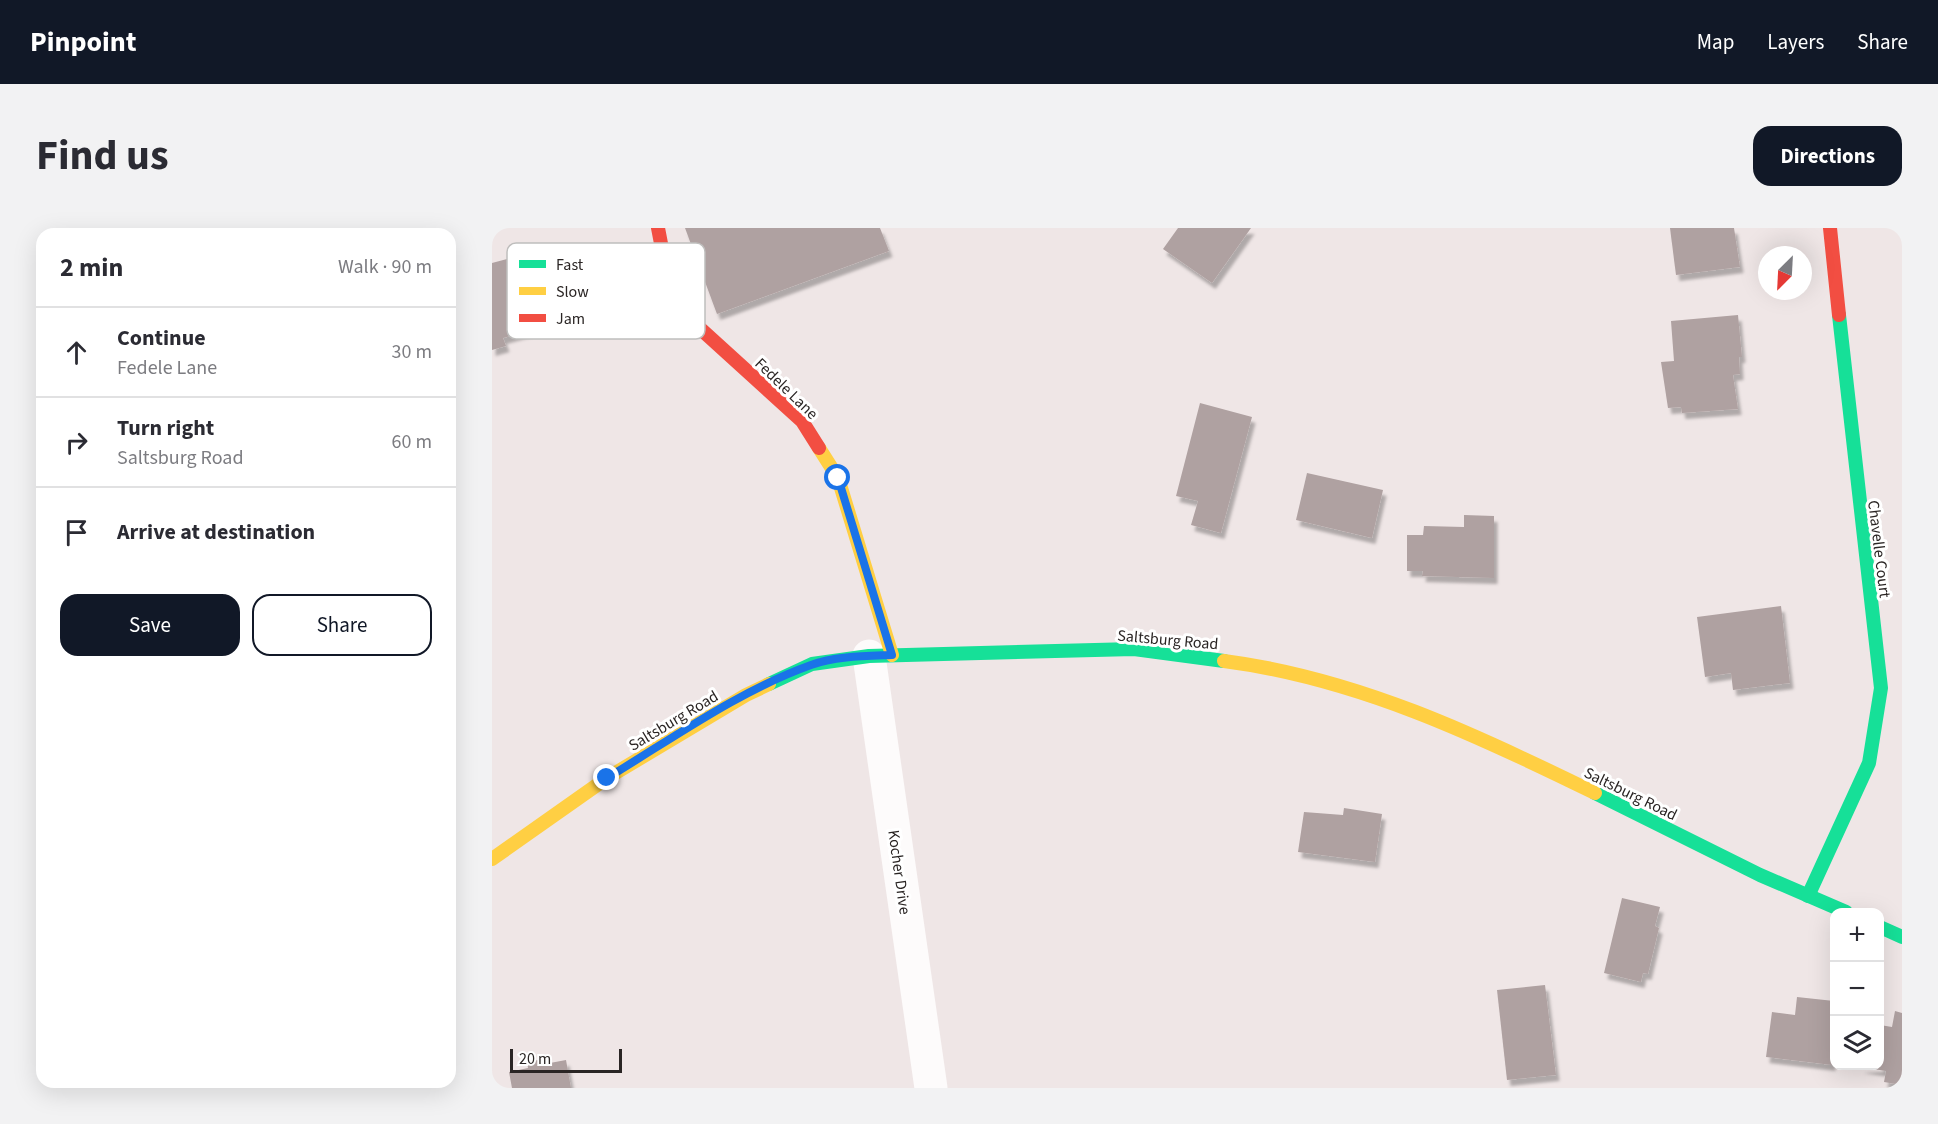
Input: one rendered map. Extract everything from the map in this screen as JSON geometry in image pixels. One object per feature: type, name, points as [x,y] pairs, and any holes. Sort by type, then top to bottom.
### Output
[{"type":"main road","name":"Fedele Lane","points":[[658,228],[661,243]]},
{"type":"main road","name":"Chavelle Court","points":[[1808,896],[1869,763],[1881,688],[1858,502],[1830,228]]},
{"type":"main road","name":"Fedele Lane","points":[[705,333],[802,421],[838,478],[881,655]]},
{"type":"main road","name":"Saltsburg Road","points":[[492,859],[607,778],[746,695],[812,664],[881,655],[1134,649],[1271,667],[1376,696],[1521,757],[1760,876],[1836,908]]},
{"type":"main road","points":[[1884,929],[1902,937]]},
{"type":"street","name":"Kocher Drive","points":[[881,655],[931,1088]]},
{"type":"building","points":[[685,228],[880,228],[889,251],[717,314],[705,282],[705,243],[691,243]]},
{"type":"building","points":[[1178,228],[1251,228],[1212,283],[1163,249]]},
{"type":"building","points":[[1670,228],[1734,228],[1740,267],[1676,275]]},
{"type":"building","points":[[507,259],[507,337],[503,338],[506,346],[492,350],[492,263]]},
{"type":"building","points":[[1738,315],[1742,357],[1739,357],[1740,374],[1733,375],[1738,409],[1682,413],[1681,407],[1668,408],[1661,362],[1674,361],[1671,321]]},
{"type":"building","points":[[1200,403],[1252,417],[1221,533],[1191,525],[1198,501],[1176,496]]},
{"type":"building","points":[[1307,473],[1383,490],[1372,538],[1296,520]]},
{"type":"building","points":[[1464,515],[1494,516],[1494,578],[1422,576],[1423,571],[1407,571],[1407,535],[1423,535],[1424,526],[1464,527]]},
{"type":"building","points":[[1781,606],[1790,683],[1733,690],[1731,673],[1705,677],[1697,617]]},
{"type":"building","points":[[1344,808],[1382,814],[1375,862],[1298,852],[1304,812],[1343,815]]},
{"type":"building","points":[[1622,898],[1660,907],[1655,926],[1659,928],[1648,974],[1643,973],[1641,982],[1604,973]]},
{"type":"building","points":[[1545,985],[1556,1075],[1507,1080],[1497,990]]},
{"type":"building","points":[[1797,997],[1830,1001],[1830,1065],[1766,1057],[1772,1012],[1795,1015]]},
{"type":"building","points":[[1895,1011],[1902,1013],[1902,1085],[1884,1082],[1886,1071],[1880,1070],[1884,1070],[1884,1026],[1892,1027]]},
{"type":"building","points":[[549,1058],[550,1063],[566,1060],[571,1088],[512,1088],[509,1072],[528,1068],[527,1062]]},
{"type":"traffic: fast","points":[[1808,896],[1869,763],[1881,688],[1839,315]]},
{"type":"traffic: fast","points":[[769,684],[812,664],[869,656],[1134,649],[1224,661]]},
{"type":"traffic: fast","points":[[1595,793],[1760,875],[1837,908]]},
{"type":"traffic: fast","points":[[1884,929],[1902,937]]},
{"type":"traffic: slow","points":[[819,448],[838,478],[892,655]]},
{"type":"traffic: slow","points":[[1224,661],[1273,669],[1368,695],[1461,730],[1595,793]]},
{"type":"traffic: slow","points":[[492,859],[607,778],[746,695],[769,684]]},
{"type":"traffic: jam","points":[[658,228],[661,243]]},
{"type":"traffic: jam","points":[[1830,228],[1839,315]]},
{"type":"traffic: jam","points":[[705,333],[802,421],[819,448]]},
{"type":"route","points":[[607,778],[746,695],[812,664],[892,655],[838,478]]}]
